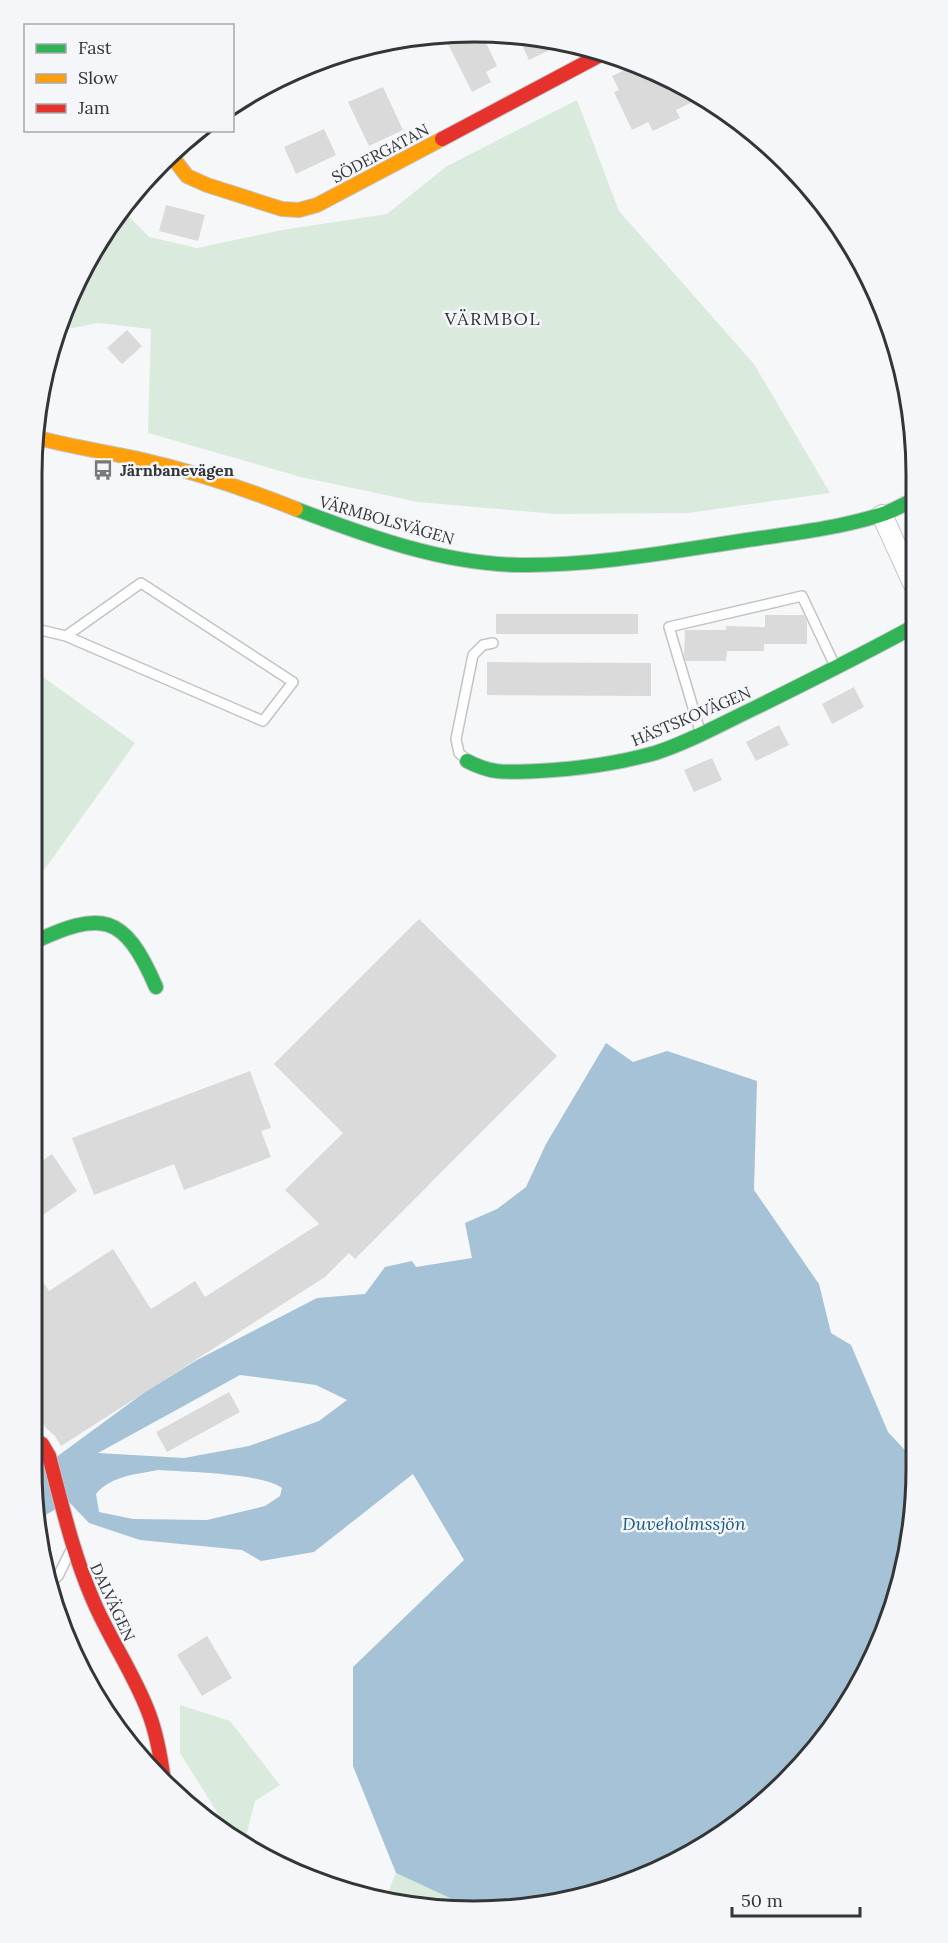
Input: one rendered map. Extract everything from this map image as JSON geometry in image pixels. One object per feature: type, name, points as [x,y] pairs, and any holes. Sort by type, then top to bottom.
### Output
[{"type":"street","name":"SÖDERGATAN","points":[[176,162],[187,176],[207,185],[282,209],[298,210],[317,205],[593,59]]},
{"type":"street","name":"VÄRMBOLSVÄGEN","points":[[44,439],[72,447],[142,460],[199,476],[253,492],[371,536],[425,551],[470,560],[519,565],[579,564],[654,555],[819,529],[882,515],[906,503]]},
{"type":"street","points":[[882,515],[906,568]]},
{"type":"street","name":"HÄSTSKOVÄGEN","points":[[467,761],[483,769],[500,772],[592,767],[657,752],[700,734],[906,631]]},
{"type":"street","points":[[42,939],[73,926],[89,922],[104,922],[118,928],[129,940],[144,960],[156,987]]},
{"type":"street","name":"DALVÄGEN","points":[[42,1444],[49,1456],[72,1547],[93,1602],[145,1702],[159,1749],[162,1767]]},
{"type":"lane","points":[[42,630],[66,636],[263,721],[293,682],[141,583],[66,636]]},
{"type":"lane","points":[[700,734],[669,627],[802,596],[836,668]]},
{"type":"lane","points":[[467,761],[459,753],[456,740],[473,656],[483,645],[493,644]]},
{"type":"lane","points":[[56,1578],[72,1547]]},
{"type":"green space","points":[[577,100],[619,211],[754,364],[830,493],[688,513],[556,514],[418,502],[301,477],[148,433],[151,329],[98,323],[67,329],[100,258],[128,215],[149,237],[197,248],[282,230],[387,214],[447,166]]},
{"type":"green space","points":[[42,676],[135,743],[42,873]]},
{"type":"green space","points":[[180,1705],[230,1721],[280,1785],[255,1801],[247,1833],[250,1838],[221,1819],[180,1753]]},
{"type":"green space","points":[[396,1873],[455,1900],[418,1897],[388,1892]]},
{"type":"water","name":"Duveholmssjön","points":[[606,1043],[633,1062],[667,1051],[757,1081],[754,1190],[819,1284],[831,1333],[851,1345],[888,1432],[906,1451],[905,1497],[898,1553],[891,1581],[883,1608],[861,1660],[848,1685],[817,1732],[799,1754],[759,1794],[737,1812],[690,1843],[613,1878],[558,1893],[530,1897],[455,1900],[396,1873],[353,1766],[353,1667],[464,1560],[413,1474],[314,1552],[261,1561],[242,1550],[140,1540],[89,1523],[69,1502],[45,1515],[42,1461],[55,1458],[145,1392],[197,1360],[317,1298],[365,1294],[385,1267],[412,1261],[416,1267],[472,1258],[465,1223],[497,1209],[526,1187],[546,1144]],"holes":[[[240,1375],[316,1385],[347,1400],[319,1421],[249,1446],[184,1458],[98,1453]],[[158,1470],[258,1479],[282,1488],[280,1496],[265,1506],[207,1520],[133,1519],[99,1512],[96,1494],[116,1480]]]},
{"type":"building","points":[[486,42],[497,66],[486,72],[491,82],[472,92],[448,44]]},
{"type":"building","points":[[522,45],[552,49],[529,60]]},
{"type":"building","points":[[625,70],[692,102],[676,110],[680,118],[653,131],[648,122],[632,130],[614,92],[619,90],[612,76]]},
{"type":"building","points":[[383,87],[403,130],[369,146],[348,102]]},
{"type":"building","points":[[324,129],[336,155],[296,174],[284,147]]},
{"type":"building","points":[[166,205],[205,215],[198,241],[159,231]]},
{"type":"building","points":[[127,330],[142,346],[122,364],[107,348]]},
{"type":"building","points":[[496,614],[638,614],[638,634],[496,634]]},
{"type":"building","points":[[765,615],[804,615],[807,622],[807,644],[764,644],[764,651],[727,651],[726,661],[686,661],[684,655],[685,630],[726,630],[726,626],[765,627]]},
{"type":"building","points":[[487,662],[651,663],[651,696],[487,695]]},
{"type":"building","points":[[854,687],[864,707],[832,724],[822,704]]},
{"type":"building","points":[[779,725],[789,745],[756,761],[746,742]]},
{"type":"building","points":[[712,758],[722,780],[694,792],[684,770]]},
{"type":"building","points":[[419,919],[557,1056],[355,1259],[349,1253],[325,1277],[61,1446],[42,1422],[42,1283],[49,1291],[113,1249],[151,1309],[195,1281],[205,1297],[319,1224],[285,1190],[343,1133],[274,1064]]},
{"type":"building","points":[[250,1071],[271,1128],[261,1131],[271,1157],[184,1190],[174,1164],[94,1195],[72,1138]]},
{"type":"building","points":[[52,1154],[77,1191],[42,1216],[42,1161]]},
{"type":"building","points":[[229,1392],[240,1412],[167,1452],[156,1432]]},
{"type":"building","points":[[207,1636],[232,1678],[202,1696],[177,1655]]},
{"type":"traffic: fast","points":[[296,509],[350,529],[434,554],[491,563],[548,565],[631,558],[811,531],[880,515],[906,503]]},
{"type":"traffic: fast","points":[[467,761],[493,771],[538,771],[597,765],[655,753],[707,731],[906,631]]},
{"type":"traffic: fast","points":[[42,938],[76,926],[94,923],[108,925],[121,932],[133,944],[156,987]]},
{"type":"traffic: slow","points":[[176,162],[187,176],[207,185],[282,209],[299,210],[317,205],[442,139]]},
{"type":"traffic: slow","points":[[44,439],[182,470],[296,509]]},
{"type":"traffic: jam","points":[[442,139],[593,59]]},
{"type":"traffic: jam","points":[[42,1444],[49,1456],[68,1529],[86,1583],[99,1614],[148,1711],[154,1728],[161,1766]]},
{"type":"place","name":"Järnbanevägen","points":[[103,470]]},
{"type":"district","name":"VÄRMBOL","points":[[493,319]]}]
